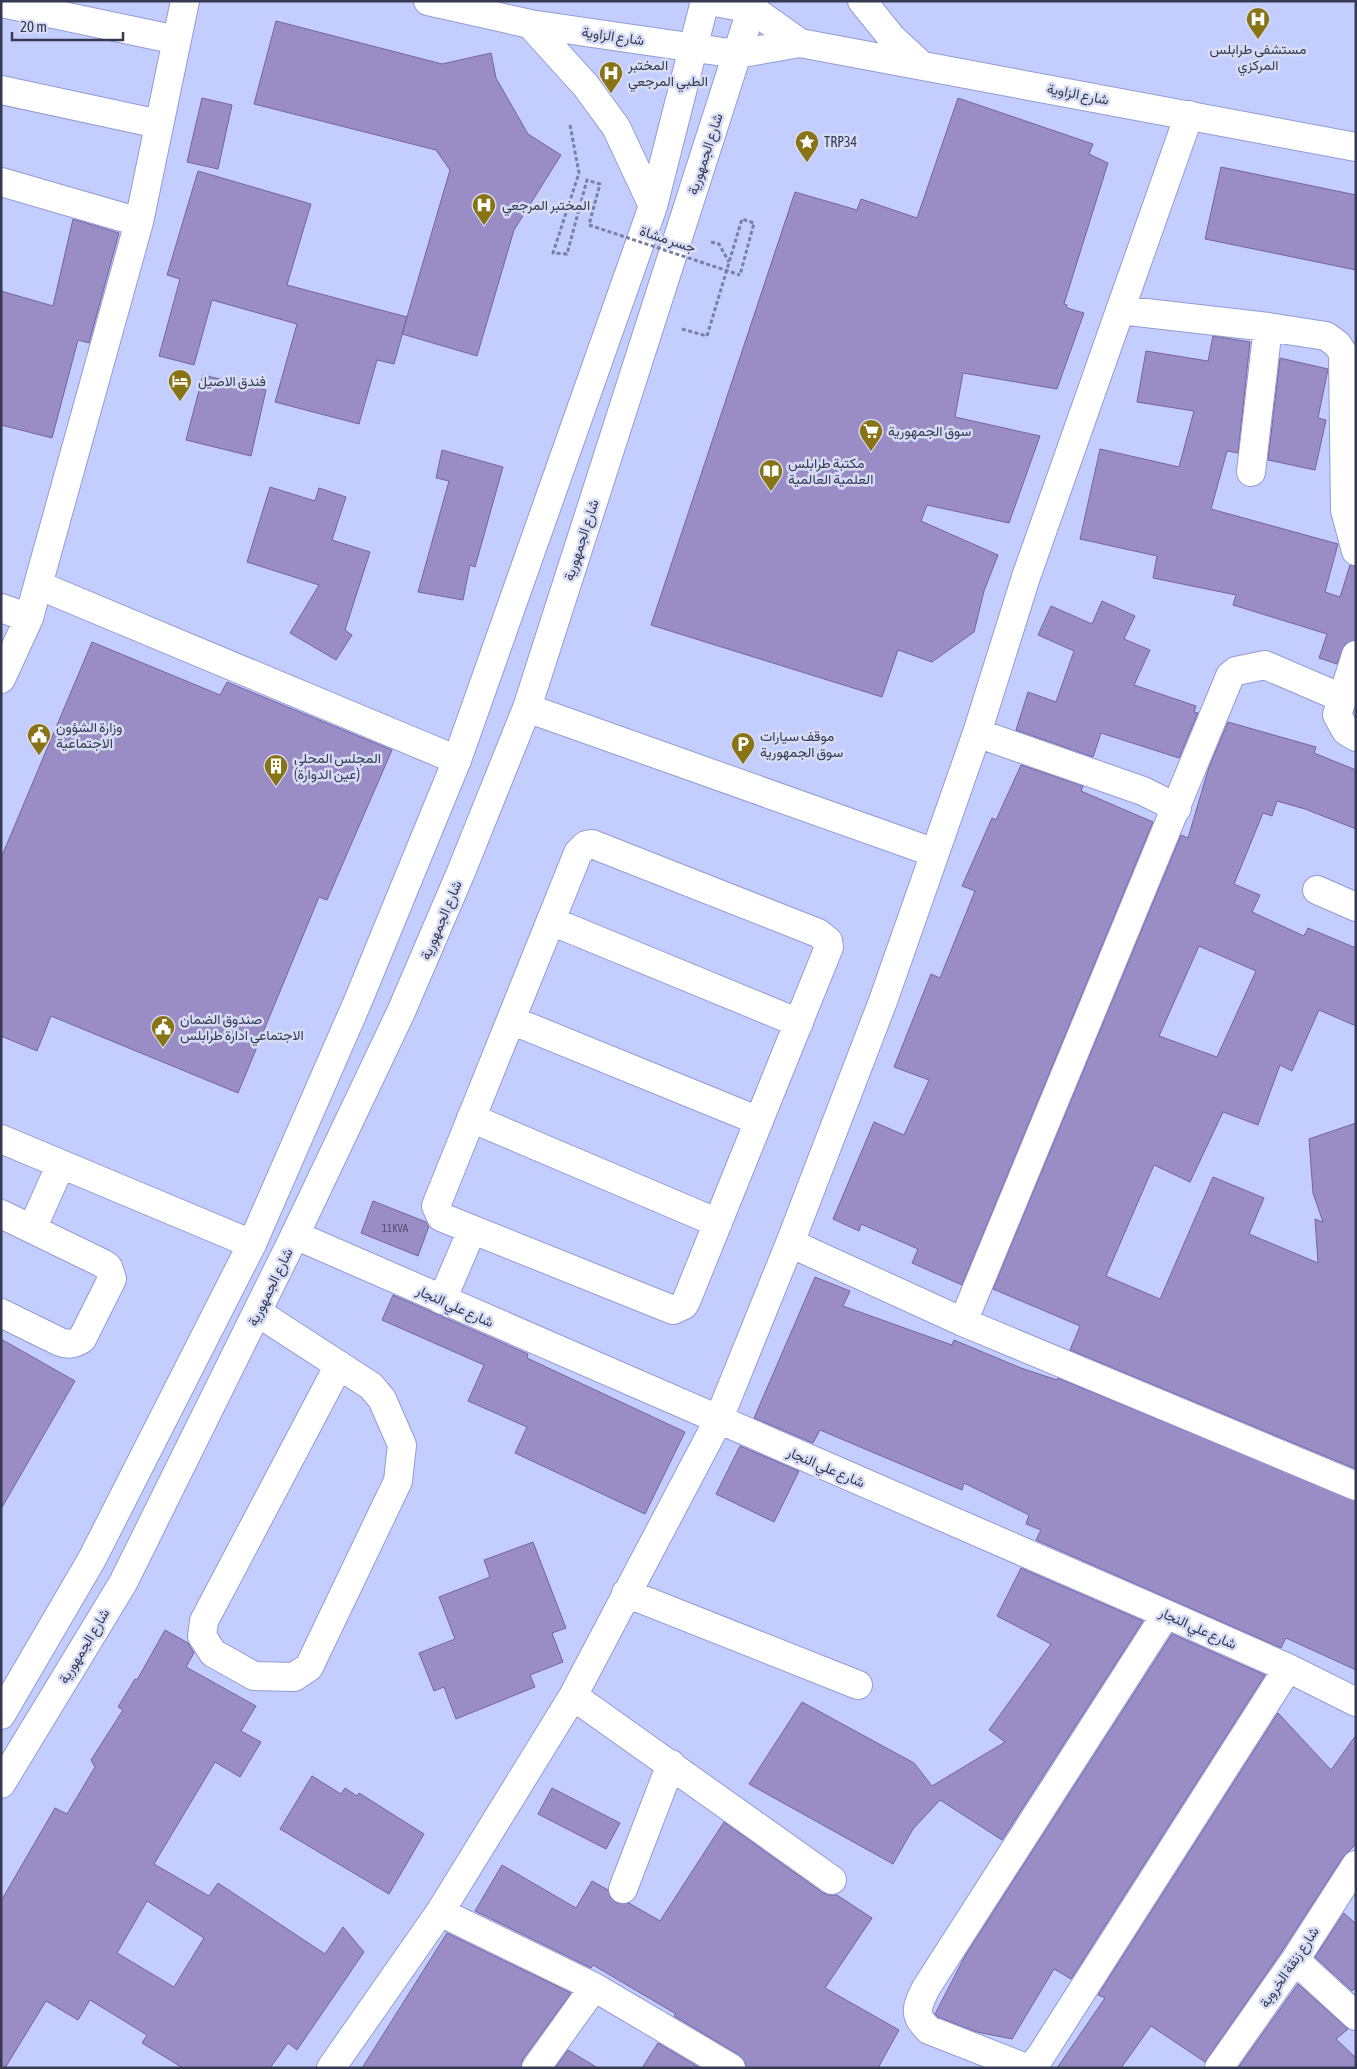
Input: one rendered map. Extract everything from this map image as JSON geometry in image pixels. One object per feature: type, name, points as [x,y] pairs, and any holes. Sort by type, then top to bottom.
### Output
[{"type":"street","points":[[1,679],[29,618],[139,222],[185,1]]},
{"type":"street","name":"شارع الزاوية","points":[[428,1],[530,24],[737,54],[800,43],[1356,147]]},
{"type":"street","points":[[1,1715],[92,1559],[252,1244],[358,1001],[456,760],[652,206],[705,1]]},
{"type":"street","name":"شارع الزاوية","points":[[710,1],[753,5],[800,43]]},
{"type":"street","points":[[862,1],[892,38],[920,64]]},
{"type":"street","points":[[1,3],[177,40]]},
{"type":"street","name":"شارع الجمهورية","points":[[1,1784],[123,1582],[295,1236],[401,1012],[461,872],[528,708],[753,5]]},
{"type":"street","points":[[530,24],[586,86],[616,127],[652,206]]},
{"type":"street","points":[[1,90],[159,124]]},
{"type":"street","points":[[331,2068],[440,1912],[573,1696],[718,1421],[790,1243],[883,1001],[977,733],[1026,577],[1188,115]]},
{"type":"street","points":[[1,182],[139,222]]},
{"type":"street","points":[[1120,310],[1268,327],[1326,336],[1337,344],[1343,353],[1345,510],[1356,551]]},
{"type":"street","points":[[1251,472],[1268,327]]},
{"type":"street","points":[[38,584],[456,760]]},
{"type":"street","points":[[1,608],[29,618]]},
{"type":"street","points":[[1356,655],[1337,715],[1346,731],[1356,737]]},
{"type":"street","points":[[963,1322],[1230,676],[1236,671],[1265,665],[1342,698]]},
{"type":"street","points":[[528,708],[935,853]]},
{"type":"street","points":[[977,733],[1143,791],[1177,808]]},
{"type":"street","points":[[592,844],[818,934],[828,941],[829,947],[799,1023],[684,1305],[673,1310],[441,1217],[436,1206],[551,920],[578,853],[586,845],[592,844]]},
{"type":"street","points":[[1317,890],[1356,907]]},
{"type":"street","points":[[551,920],[799,1023]]},
{"type":"street","points":[[511,1020],[759,1121]]},
{"type":"street","points":[[471,1118],[718,1223]]},
{"type":"street","points":[[1,1139],[252,1244]]},
{"type":"street","points":[[32,1229],[61,1164]]},
{"type":"street","points":[[1,1214],[108,1267],[112,1279],[82,1339],[76,1344],[67,1345],[1,1313]]},
{"type":"street","points":[[442,1300],[472,1230]]},
{"type":"street","name":"شارع علي النجار","points":[[295,1236],[1166,1614],[1288,1668],[1356,1702]]},
{"type":"street","points":[[790,1243],[963,1322],[1356,1486]]},
{"type":"street","points":[[257,1312],[339,1365],[371,1386],[382,1399],[402,1444],[398,1481],[308,1667],[294,1677],[254,1676],[213,1654],[202,1636],[204,1621],[339,1365]]},
{"type":"street","points":[[626,1593],[858,1685]]},
{"type":"street","points":[[1166,1614],[926,1988],[917,2007],[919,2020],[929,2030],[1018,2066],[1032,2066],[1040,2057],[1288,1668]]},
{"type":"street","points":[[573,1696],[832,1880]]},
{"type":"street","points":[[623,1889],[671,1764]]},
{"type":"street","name":"شارع زنقة الخروبة","points":[[1219,2068],[1295,1960],[1356,1865]]},
{"type":"street","points":[[440,1912],[594,1987],[731,2068]]},
{"type":"street","points":[[1295,1960],[1356,2016]]},
{"type":"street","points":[[536,2068],[594,1987]]},
{"type":"path","name":"جسر مشاة","points":[[569,122],[573,131],[579,173],[553,253],[566,254],[587,180],[600,184],[589,225],[740,275],[754,223],[742,219],[707,336],[652,319]]},
{"type":"building","points":[[276,21],[442,64],[491,53],[496,78],[528,134],[561,155],[514,230],[477,356],[402,334],[450,170],[436,150],[254,104]]},
{"type":"building","points":[[202,98],[232,105],[218,169],[187,162]]},
{"type":"building","name":"سوق الجمهورية","points":[[958,98],[1093,144],[1089,154],[1108,163],[1064,304],[1067,305],[1067,308],[1084,313],[1057,389],[963,373],[955,417],[1040,436],[1009,523],[927,505],[921,521],[998,555],[984,591],[974,632],[932,662],[898,650],[882,697],[651,625],[795,192],[857,210],[861,199],[917,218]]},
{"type":"building","points":[[1221,167],[1356,195],[1356,270],[1205,239]]},
{"type":"building","points":[[198,171],[311,204],[287,285],[407,317],[394,364],[377,360],[359,424],[275,402],[297,324],[212,300],[194,365],[159,356],[180,279],[167,275]]},
{"type":"building","points":[[73,219],[119,233],[89,343],[78,340],[52,438],[1,425],[1,291],[53,306]]},
{"type":"building","points":[[1213,336],[1250,342],[1238,453],[1227,451],[1211,509],[1338,544],[1325,592],[1340,597],[1350,565],[1356,566],[1356,640],[1345,644],[1337,664],[1319,658],[1327,634],[1233,605],[1236,595],[1153,578],[1157,556],[1080,539],[1100,449],[1179,467],[1194,411],[1137,402],[1146,351],[1208,361]]},
{"type":"building","points":[[1280,358],[1328,369],[1318,418],[1326,420],[1315,470],[1268,460]]},
{"type":"building","points":[[203,375],[266,390],[251,456],[186,440]]},
{"type":"building","points":[[442,450],[503,467],[475,567],[470,565],[463,600],[418,592],[449,481],[436,478]]},
{"type":"building","points":[[270,487],[315,501],[319,488],[346,497],[332,540],[370,552],[345,630],[352,635],[336,660],[290,633],[319,585],[247,562]]},
{"type":"building","points":[[1102,601],[1135,616],[1124,639],[1150,650],[1134,685],[1196,706],[1194,712],[1198,713],[1179,758],[1101,733],[1093,757],[1016,730],[1028,692],[1056,702],[1074,651],[1038,635],[1051,606],[1092,624]]},
{"type":"building","points":[[92,642],[220,695],[227,682],[392,750],[327,900],[319,897],[238,1093],[51,1016],[37,1051],[1,1036],[1,858]]},
{"type":"building","points":[[1228,722],[1316,747],[1314,753],[1356,770],[1356,829],[1305,809],[1277,801],[1272,816],[1263,813],[1234,884],[1260,895],[1252,912],[1304,936],[1308,928],[1356,948],[1356,1026],[1319,1010],[1292,1071],[1280,1065],[1258,1125],[1223,1112],[1190,1182],[1154,1165],[1106,1276],[1160,1299],[1213,1177],[1264,1198],[1249,1234],[1318,1263],[1315,1219],[1323,1222],[1313,1193],[1309,1139],[1356,1123],[1356,1469],[1070,1350],[1080,1326],[993,1289],[1181,835],[1188,838],[1209,767]],"holes":[[[1199,946],[1256,971],[1217,1057],[1159,1036]]]},
{"type":"building","points":[[1021,765],[1083,786],[1081,791],[1153,822],[962,1285],[912,1263],[918,1249],[861,1224],[859,1231],[833,1219],[874,1122],[904,1135],[929,1080],[894,1067],[931,974],[940,978],[975,891],[962,886],[992,818],[996,820]]},
{"type":"building","points":[[373,1201],[426,1222],[429,1226],[418,1256],[361,1233]]},
{"type":"building","points":[[815,1277],[850,1291],[843,1306],[952,1345],[954,1340],[1021,1368],[1057,1380],[1058,1378],[1356,1501],[1356,1670],[1286,1638],[1281,1648],[1036,1540],[1041,1530],[1026,1524],[1029,1515],[964,1483],[962,1490],[820,1430],[813,1443],[754,1418]]},
{"type":"building","points":[[393,1295],[528,1354],[527,1358],[685,1432],[645,1514],[515,1453],[527,1427],[468,1401],[484,1365],[382,1320]]},
{"type":"building","points":[[1,1339],[75,1381],[1,1509]]},
{"type":"building","points":[[740,1446],[799,1471],[774,1522],[716,1494]]},
{"type":"building","points":[[533,1542],[566,1628],[552,1633],[563,1662],[530,1675],[535,1687],[456,1719],[444,1687],[434,1691],[419,1653],[455,1639],[439,1597],[490,1577],[484,1560]]},
{"type":"building","points":[[1021,1568],[1143,1621],[1002,1840],[940,1800],[913,1829],[893,1864],[749,1784],[802,1702],[914,1763],[932,1786],[1005,1742],[989,1730],[1051,1644],[997,1616]]},
{"type":"building","points":[[165,1630],[188,1643],[194,1653],[186,1667],[256,1706],[241,1731],[261,1742],[240,1777],[215,1762],[154,1864],[209,1896],[218,1883],[325,1954],[343,1927],[364,1952],[297,2050],[288,2043],[270,2068],[183,2068],[142,2043],[147,2035],[90,2000],[78,2020],[46,2001],[5,2068],[1,2068],[1,1901],[55,1808],[67,1814],[95,1767],[91,1760],[123,1710],[118,1707],[135,1679],[137,1680]],"holes":[[[147,1901],[204,1938],[174,1987],[117,1953]]]},
{"type":"building","points":[[1172,1634],[1265,1675],[1071,1979],[1054,1969],[1012,2039],[977,2032],[938,2017],[935,2014],[965,1956]]},
{"type":"building","points":[[1278,1713],[1331,1770],[1356,1735],[1356,1844],[1343,1857],[1282,1951],[1205,2062],[1151,2026],[1121,2068],[1057,2068],[1105,1998],[1098,1995]]},
{"type":"building","points":[[312,1776],[341,1794],[345,1788],[357,1796],[359,1793],[424,1834],[389,1894],[280,1829]]},
{"type":"building","points":[[552,1788],[620,1823],[606,1849],[538,1814]]},
{"type":"building","points":[[724,1822],[823,1893],[837,1895],[872,1918],[825,1988],[899,2030],[878,2068],[747,2068],[744,2060],[739,2055],[674,2016],[676,2014],[593,1965],[591,1968],[475,1911],[502,1865],[576,1908],[592,1881],[608,1890],[611,1898],[617,1903],[629,1903],[660,1921]]},
{"type":"building","points":[[1344,1913],[1356,1924],[1356,1987],[1352,1991],[1315,1957]]},
{"type":"building","points":[[447,1933],[571,1993],[523,2059],[521,2068],[362,2068]]},
{"type":"building","points":[[1298,1984],[1348,2029],[1336,2039],[1356,2058],[1356,2068],[1238,2068]]},
{"type":"building","points":[[658,2043],[700,2068],[642,2068]]},
{"type":"building","points":[[568,2050],[598,2068],[555,2068]]},
{"type":"place","name":"مستشفى طرابلس المركزي","points":[[1258,40]]},
{"type":"place","name":"المختبر الطبي المرجعي","points":[[611,94]]},
{"type":"place","name":"TRP34","points":[[807,163]]},
{"type":"place","name":"المختبر المرجعي","points":[[484,226]]},
{"type":"place","name":"فندق الاصيل","points":[[180,402]]},
{"type":"place","name":"سوق الجمهورية","points":[[871,452]]},
{"type":"place","name":"مكتبة طرابلس العلمية العالمية","points":[[771,492]]},
{"type":"place","name":"وزارة الشؤون الاجتماعية","points":[[39,756]]},
{"type":"place","name":"موقف سيارات سوق الجمهورية","points":[[743,765]]},
{"type":"place","name":"المجلس المحلي (عين الدوارة)","points":[[276,787]]},
{"type":"place","name":"صندوق الضمان الاجتماعي ادارة طرابلس","points":[[163,1048]]}]
